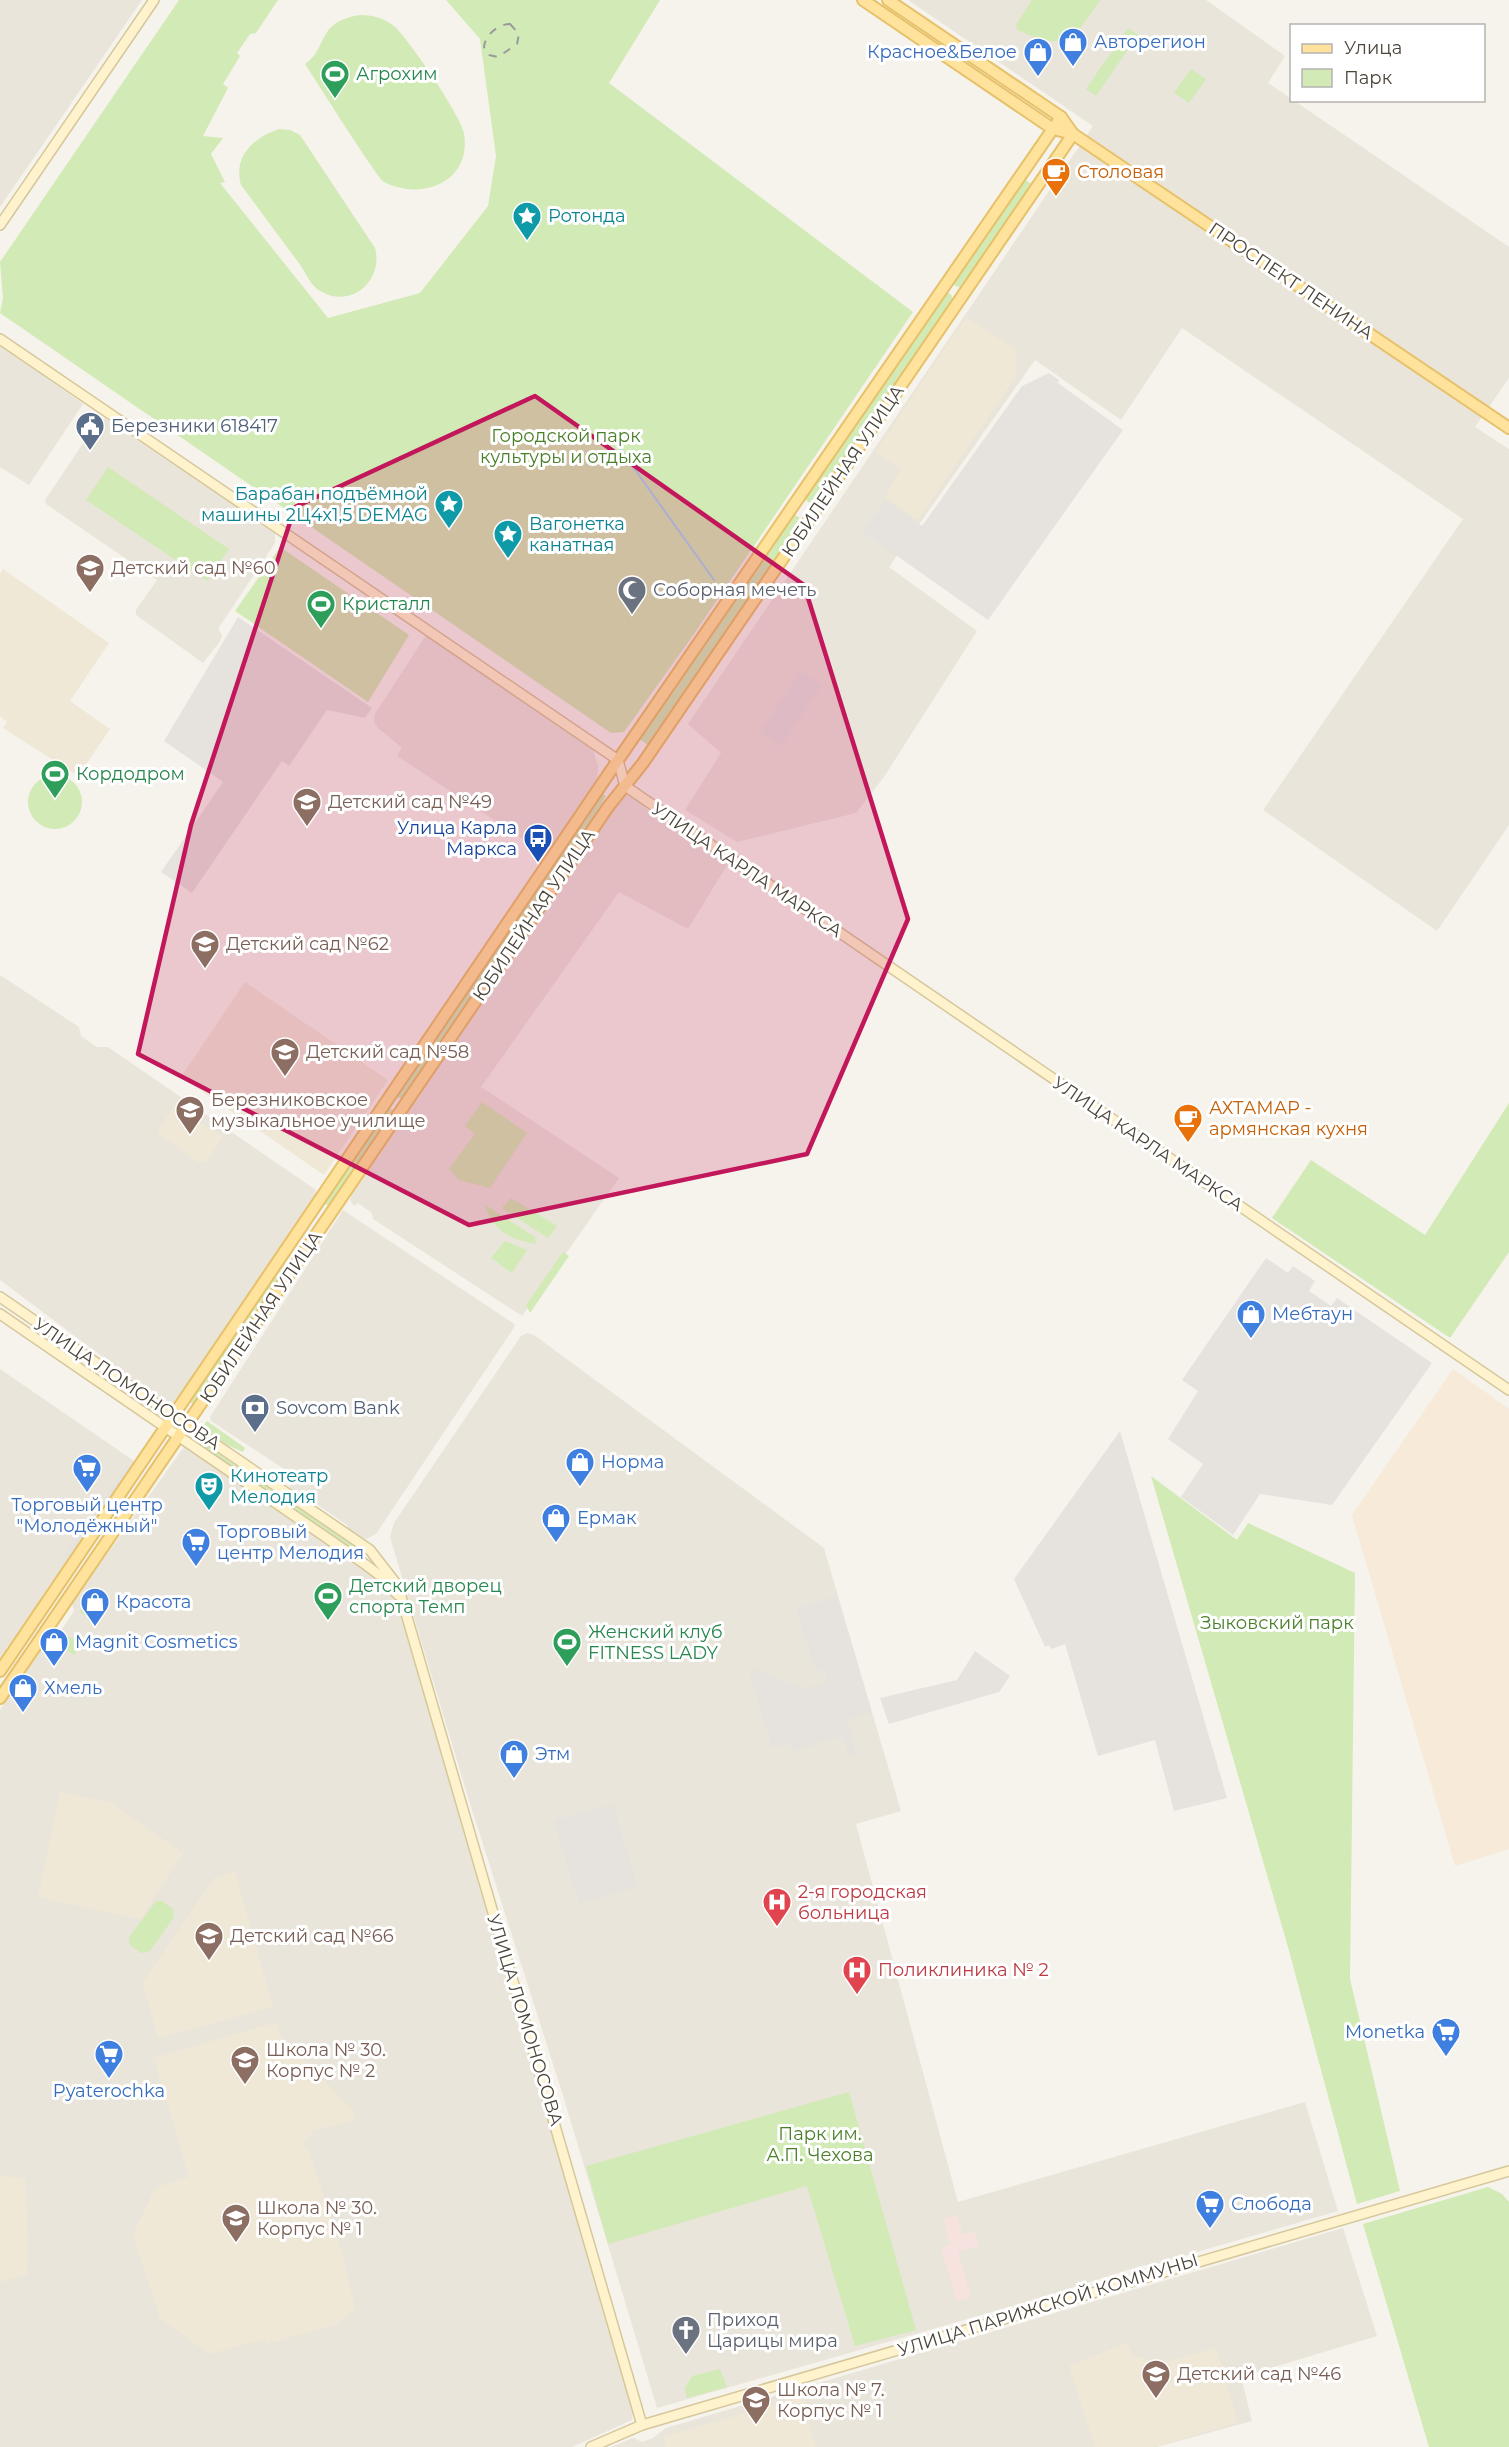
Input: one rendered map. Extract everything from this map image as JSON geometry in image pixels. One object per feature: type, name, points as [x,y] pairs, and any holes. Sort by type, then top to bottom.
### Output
[{"type":"main road","points":[[0,225],[154,0]]},
{"type":"main road","name":"ПРОСПЕКТ ЛЕНИНА","points":[[863,0],[1053,129],[1073,134],[1509,428]]},
{"type":"main road","name":"ПРОСПЕКТ ЛЕНИНА","points":[[888,0],[1061,117],[1073,134]]},
{"type":"main road","name":"ЮБИЛЕЙНАЯ УЛИЦА","points":[[0,1671],[618,760],[1061,117]]},
{"type":"main road","name":"ЮБИЛЕЙНАЯ УЛИЦА","points":[[0,1698],[188,1426],[608,807],[652,750],[1073,134]]},
{"type":"main road","points":[[0,339],[618,760],[625,786]]},
{"type":"main road","name":"УЛИЦА КАРЛА МАРКСА","points":[[625,786],[1509,1390]]},
{"type":"main road","points":[[389,1098],[403,1108]]},
{"type":"main road","points":[[282,1256],[296,1265]]},
{"type":"main road","name":"УЛИЦА ЛОМОНОСОВА","points":[[0,1297],[370,1550],[398,1586],[409,1615],[642,2425]]},
{"type":"main road","name":"УЛИЦА ЛОМОНОСОВА","points":[[0,1314],[382,1577],[397,1594],[409,1615]]},
{"type":"main road","name":"УЛИЦА ПАРИЖСКОЙ КОММУНЫ","points":[[591,2447],[642,2425],[1509,2171]]},
{"type":"highlighted area","points":[[535,396],[804,585],[908,919],[807,1154],[469,1225],[138,1054],[191,825],[295,507]]},
{"type":"shaded area","points":[[0,0],[142,0],[0,207]]},
{"type":"shaded area","points":[[908,0],[1206,0],[1285,56],[1268,83],[1290,98],[1290,102],[1296,102],[1509,247],[1509,378],[1475,427],[1509,449],[1509,825],[1437,931],[1263,810],[1463,519],[1182,328],[1121,420],[1035,360],[889,567],[977,631],[884,777],[856,813],[737,842],[685,810],[721,753],[688,724],[1093,126]]},
{"type":"shaded area","points":[[966,317],[1017,350],[1015,378],[918,520],[885,497],[901,469],[875,452]]},
{"type":"shaded area","points":[[0,344],[83,404],[29,485],[0,467]]},
{"type":"shaded area","points":[[1049,373],[1059,380],[1058,383],[1123,430],[988,620],[863,532],[885,500],[922,526],[1022,386]]},
{"type":"shaded area","points":[[104,418],[275,532],[275,543],[218,629],[222,635],[221,640],[203,663],[136,615],[136,610],[157,580],[46,504],[45,500],[96,424]]},
{"type":"shaded area","points":[[3,569],[109,643],[70,701],[110,729],[78,776],[3,728],[7,722],[0,716],[0,574]]},
{"type":"shaded area","points":[[238,617],[372,708],[365,718],[327,710],[289,766],[282,761],[192,893],[161,872],[223,782],[164,741]]},
{"type":"shaded area","points":[[426,635],[593,750],[598,765],[597,783],[547,855],[397,756],[402,748],[378,728],[374,721],[375,714]]},
{"type":"shaded area","points":[[800,671],[822,685],[781,746],[760,732]]},
{"type":"shaded area","points":[[622,796],[635,797],[646,809],[727,865],[688,929],[619,892],[481,1087],[619,1178],[522,1316],[373,1219],[372,1213],[358,1203],[354,1206],[350,1200],[353,1192],[616,804]]},
{"type":"shaded area","points":[[0,975],[79,1027],[81,1036],[97,1047],[108,1047],[316,1190],[315,1198],[176,1403],[171,1406],[0,1280]]},
{"type":"shaded area","name":"Детский сад №58","points":[[245,982],[388,1080],[324,1175],[181,1077]]},
{"type":"shaded area","name":"Березниковское музыкальное училище","points":[[175,1105],[223,1137],[206,1162],[197,1162],[157,1132]]},
{"type":"shaded area","points":[[343,1210],[515,1326],[376,1534],[366,1539],[349,1531],[347,1525],[296,1490],[290,1490],[287,1471],[211,1421],[210,1417]]},
{"type":"shaded area","points":[[1266,1258],[1288,1273],[1293,1266],[1315,1281],[1309,1291],[1331,1306],[1337,1298],[1432,1363],[1332,1505],[1260,1494],[1233,1535],[1181,1497],[1203,1464],[1168,1439],[1198,1391],[1182,1380]]},
{"type":"shaded area","points":[[527,1333],[534,1335],[824,1548],[901,1811],[856,1824],[958,2202],[1305,2102],[1338,2211],[1159,2263],[1140,2266],[1020,2304],[657,2408],[390,1537],[394,1523],[521,1336]]},
{"type":"shaded area","points":[[0,1369],[134,1461],[61,1572],[50,1584],[33,1613],[6,1649],[7,1652],[0,1662]]},
{"type":"shaded area","points":[[1453,1369],[1509,1409],[1509,1849],[1455,1866],[1352,1515]]},
{"type":"shaded area","points":[[1120,1431],[1227,1798],[1174,1811],[1155,1740],[1098,1756],[1065,1644],[1051,1649],[1049,1645],[1045,1647],[1014,1579]]},
{"type":"shaded area","points":[[184,1447],[377,1578],[392,1593],[399,1605],[514,1997],[516,2017],[523,2041],[532,2056],[633,2411],[632,2420],[572,2447],[0,2447],[0,1710],[54,1630],[62,1629],[74,1611],[72,1603]]},
{"type":"shaded area","points":[[126,1467],[132,1467],[71,1558],[64,1557]]},
{"type":"shaded area","points":[[837,1596],[872,1712],[848,1720],[856,1754],[849,1756],[842,1736],[793,1751],[789,1743],[772,1748],[750,1674],[752,1668],[804,1689],[828,1682],[824,1669],[816,1671],[796,1609]]},
{"type":"shaded area","points":[[975,1651],[1010,1676],[999,1692],[889,1724],[880,1698],[957,1680]]},
{"type":"shaded area","points":[[60,1792],[111,1803],[183,1853],[139,1919],[38,1897]]},
{"type":"shaded area","points":[[613,1804],[637,1887],[579,1904],[554,1820]]},
{"type":"shaded area","name":"Детский сад №66","points":[[235,1872],[273,2007],[158,2038],[143,1983],[214,1878]]},
{"type":"shaded area","name":"Школа № 30. Корпус № 1","points":[[277,2024],[280,2036],[354,2111],[354,2120],[313,2131],[303,2144],[308,2148],[342,2253],[355,2308],[337,2324],[266,2344],[265,2339],[209,2354],[160,2318],[133,2235],[155,2188],[189,2177],[154,2058],[266,2025]]},
{"type":"shaded area","points":[[0,2176],[25,2178],[28,2243],[27,2274],[0,2282]]},
{"type":"shaded area","points":[[957,2215],[963,2235],[975,2231],[979,2245],[958,2252],[971,2297],[957,2301],[941,2248],[950,2245],[943,2219]]},
{"type":"shaded area","points":[[1343,2228],[1377,2336],[1241,2377],[1252,2421],[1157,2447],[611,2447],[633,2438],[642,2442],[653,2438],[666,2428]]},
{"type":"shaded area","name":"Детский сад №46","points":[[1127,2343],[1132,2355],[1160,2363],[1216,2348],[1238,2422],[1155,2447],[1095,2447],[1069,2366]]},
{"type":"shaded area","name":"Школа № 7. Корпус № 1","points":[[803,2396],[808,2412],[805,2413],[816,2447],[666,2447],[663,2437]]},
{"type":"green space","name":"Городской парк культуры и отдыха","points":[[179,0],[278,0],[256,33],[250,34],[237,53],[240,56],[223,84],[228,88],[203,136],[223,138],[211,154],[225,182],[220,183],[328,318],[420,293],[488,206],[496,156],[480,39],[446,0],[660,0],[609,83],[913,312],[694,634],[624,732],[611,733],[0,313],[3,298],[0,262]]},
{"type":"green space","points":[[1032,0],[1100,0],[1075,33],[1067,39],[1058,41],[1034,37],[1017,30],[1016,25]]},
{"type":"green space","points":[[360,15],[382,19],[401,33],[433,78],[461,124],[464,133],[464,150],[460,164],[452,175],[441,183],[428,188],[413,189],[384,182],[305,64],[317,51],[329,29],[346,18]]},
{"type":"green space","points":[[1128,28],[1138,35],[1096,96],[1086,89]]},
{"type":"green space","points":[[1191,69],[1206,79],[1189,103],[1174,93]]},
{"type":"green space","points":[[279,129],[290,130],[300,135],[375,248],[377,260],[375,270],[363,288],[354,294],[343,297],[332,296],[314,287],[241,185],[240,165],[247,150],[261,137]]},
{"type":"green space","points":[[1024,179],[1033,185],[962,288],[955,286],[953,281]]},
{"type":"green space","points":[[947,293],[951,294],[953,301],[813,505],[804,499]]},
{"type":"green space","points":[[108,467],[229,549],[207,581],[86,500]]},
{"type":"green space","points":[[794,514],[803,520],[648,745],[639,739]]},
{"type":"green space","points":[[280,547],[409,635],[368,702],[235,611]]},
{"type":"green space","name":"Кордодром","points":[[50,775],[60,775],[70,779],[78,787],[82,802],[78,817],[70,825],[60,829],[50,829],[40,825],[32,817],[28,807],[28,797],[32,787],[40,779]]},
{"type":"green space","points":[[601,793],[606,796],[562,868],[403,1100],[394,1095]]},
{"type":"green space","points":[[482,1102],[527,1133],[490,1188],[459,1180],[449,1169],[475,1134],[465,1126]]},
{"type":"green space","points":[[1509,1103],[1509,1252],[1450,1338],[1272,1218],[1311,1160],[1425,1235]]},
{"type":"green space","points":[[389,1107],[394,1112],[331,1208],[323,1202]]},
{"type":"green space","points":[[511,1198],[557,1226],[548,1238],[502,1208]]},
{"type":"green space","points":[[484,1204],[535,1237],[536,1244],[503,1232],[492,1221]]},
{"type":"green space","points":[[505,1241],[527,1250],[512,1273],[491,1258]]},
{"type":"green space","points":[[563,1252],[569,1256],[530,1313],[526,1305]]},
{"type":"green space","points":[[282,1262],[290,1268],[197,1407],[190,1402]]},
{"type":"green space","points":[[207,1421],[245,1448],[243,1452],[225,1444],[201,1428]]},
{"type":"green space","points":[[197,1439],[357,1548],[356,1551],[196,1442]]},
{"type":"green space","name":"Зыковский парк","points":[[1151,1476],[1237,1540],[1248,1523],[1355,1573],[1350,1979],[1400,2191],[1357,2204],[1288,1947]]},
{"type":"green space","points":[[96,1588],[103,1592],[94,1606],[103,1612],[95,1623],[80,1612]]},
{"type":"green space","points":[[65,1634],[81,1644],[74,1655],[65,1649],[58,1660],[50,1655]]},
{"type":"green space","points":[[156,1901],[162,1901],[173,1909],[174,1917],[150,1951],[141,1953],[130,1945],[129,1937]]},
{"type":"green space","name":"Парк им. А.П. Чехова","points":[[849,2092],[916,2330],[855,2346],[807,2186],[608,2244],[586,2166]]},
{"type":"green space","points":[[1488,2187],[1502,2194],[1509,2202],[1509,2447],[1429,2447],[1363,2224]]},
{"type":"green space","points":[[720,2369],[727,2387],[687,2398],[685,2388],[692,2376]]},
{"type":"waterway","points":[[608,432],[714,580]]},
{"type":"railway","points":[[510,24],[519,34],[517,44],[498,57],[489,55],[484,47],[487,38],[497,28],[510,24]]},
{"type":"place","name":"Авторегион","points":[[1073,68]]},
{"type":"place","name":"Красное&Белое","points":[[1038,78]]},
{"type":"place","name":"Агрохим","points":[[335,100]]},
{"type":"place","name":"Столовая","points":[[1056,198]]},
{"type":"place","name":"Ротонда","points":[[527,242]]},
{"type":"place","name":"Березники 618417","points":[[90,452]]},
{"type":"place","name":"Барабан подъёмной машины 2Ц4х1,5 DEMAG","points":[[449,530]]},
{"type":"place","name":"Вагонетка канатная","points":[[508,560]]},
{"type":"place","name":"Детский сад №60","points":[[90,594]]},
{"type":"place","name":"Соборная мечеть","points":[[632,616]]},
{"type":"place","name":"Кристалл","points":[[321,630]]},
{"type":"place","name":"Кордодром","points":[[55,800]]},
{"type":"place","name":"Детский сад №49","points":[[307,828]]},
{"type":"place","name":"Улица Карла Маркса","points":[[538,864]]},
{"type":"place","name":"Детский сад №62","points":[[205,970]]},
{"type":"place","name":"Детский сад №58","points":[[285,1078]]},
{"type":"place","name":"Березниковское музыкальное училище","points":[[190,1136]]},
{"type":"place","name":"АХТАМАР - армянская кухня","points":[[1188,1144]]},
{"type":"place","name":"Мебтаун","points":[[1251,1340]]},
{"type":"place","name":"Sovcom Bank","points":[[255,1434]]},
{"type":"place","name":"Норма","points":[[580,1488]]},
{"type":"place","name":"Торговый центр \"Молодёжный\"","points":[[87,1494]]},
{"type":"place","name":"Кинотеатр Мелодия","points":[[209,1512]]},
{"type":"place","name":"Ермак","points":[[556,1544]]},
{"type":"place","name":"Торговый центр Мелодия","points":[[196,1568]]},
{"type":"place","name":"Детский дворец спорта Темп","points":[[328,1622]]},
{"type":"place","name":"Красота","points":[[95,1628]]},
{"type":"place","name":"Magnit Cosmetics","points":[[54,1668]]},
{"type":"place","name":"Женский клуб FITNESS LADY","points":[[567,1668]]},
{"type":"place","name":"Хмель","points":[[23,1714]]},
{"type":"place","name":"Этм","points":[[514,1780]]},
{"type":"place","name":"2-я городская больница","points":[[777,1928]]},
{"type":"place","name":"Детский сад №66","points":[[209,1962]]},
{"type":"place","name":"Поликлиника № 2","points":[[857,1996]]},
{"type":"place","name":"Monetka","points":[[1446,2058]]},
{"type":"place","name":"Pyaterochka","points":[[109,2080]]},
{"type":"place","name":"Школа № 30. Корпус № 2","points":[[245,2086]]},
{"type":"place","name":"Слобода","points":[[1210,2230]]},
{"type":"place","name":"Школа № 30. Корпус № 1","points":[[236,2244]]},
{"type":"place","name":"Приход Царицы мира","points":[[686,2356]]},
{"type":"place","name":"Детский сад №46","points":[[1156,2400]]},
{"type":"place","name":"Школа № 7. Корпус № 1","points":[[756,2426]]}]
